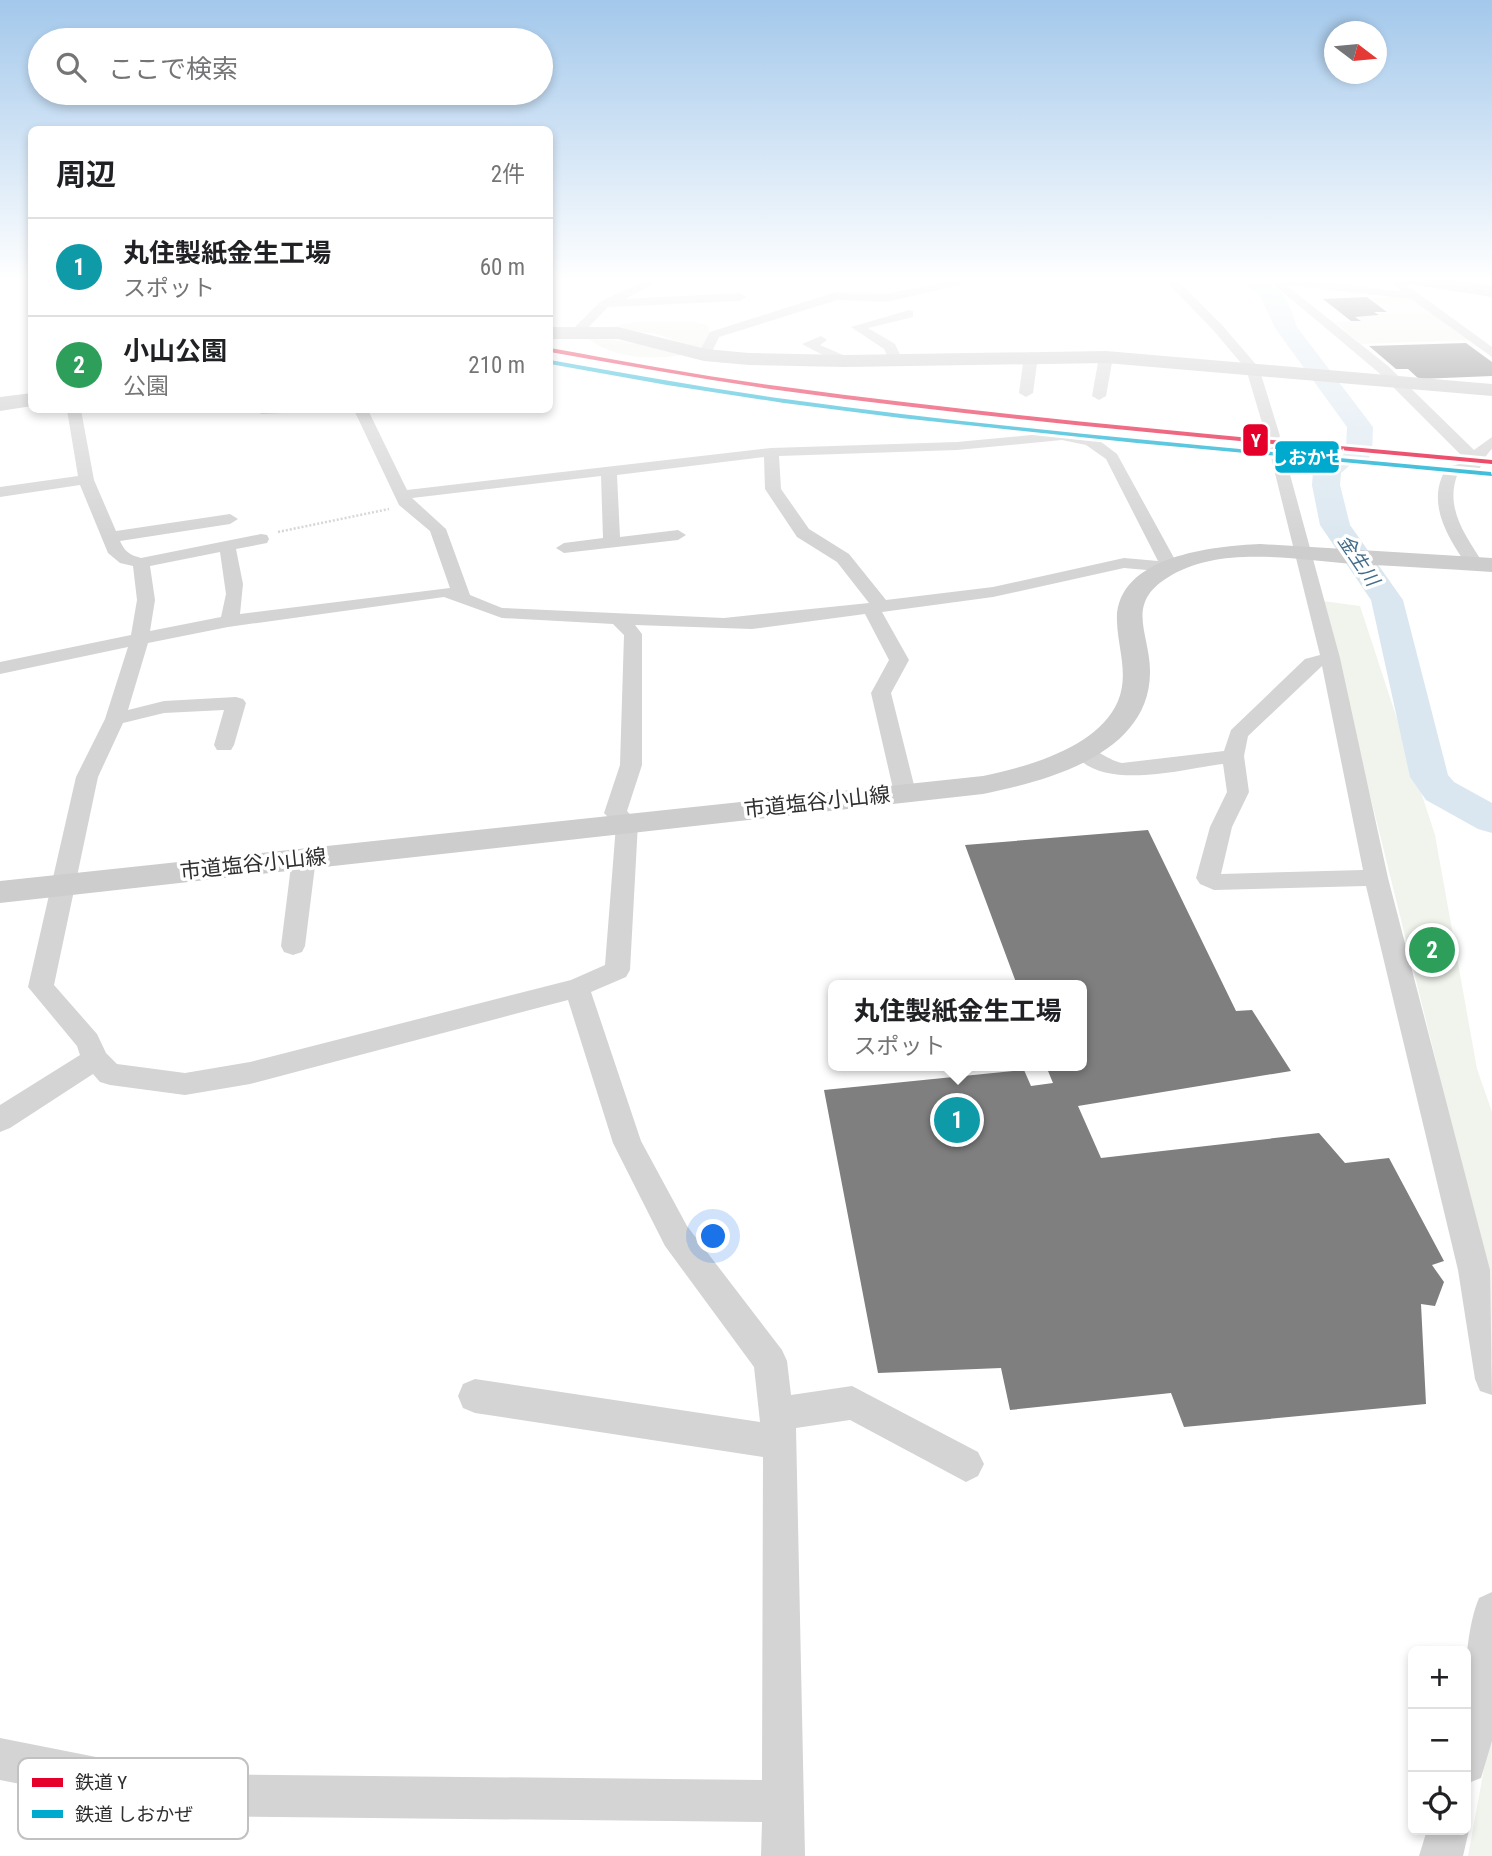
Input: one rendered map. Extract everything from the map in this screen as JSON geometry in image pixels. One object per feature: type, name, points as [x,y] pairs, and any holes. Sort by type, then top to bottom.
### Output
[{"type":"main road","points":[[1207,365],[1492,390]]},
{"type":"main road","points":[[0,404],[28,400]]},
{"type":"street","points":[[1026,393],[1030,365]]},
{"type":"street","points":[[1098,396],[1104,365]]},
{"type":"street","points":[[1249,365],[1309,553],[1376,878],[1474,1270],[1492,1379]]},
{"type":"street","points":[[1374,365],[1475,460]]},
{"type":"street","points":[[75,413],[86,480],[117,553],[141,564],[261,539]]},
{"type":"street","points":[[361,413],[404,500],[438,529],[462,597]]},
{"type":"street","points":[[404,500],[771,452],[957,446],[1062,436],[1091,441],[1112,457],[1170,567]]},
{"type":"street","points":[[1483,564],[1446,517],[1444,483],[1452,470],[1474,466],[1479,453],[1492,440]]},
{"type":"street","points":[[771,452],[773,489],[803,533],[843,558],[877,608],[899,660],[881,693],[905,793]]},
{"type":"street","points":[[609,473],[612,543]]},
{"type":"street","points":[[0,492],[86,480]]},
{"type":"street","points":[[112,537],[230,519]]},
{"type":"street","points":[[564,548],[678,535]]},
{"type":"street","points":[[227,547],[235,588],[233,613],[228,621]]},
{"type":"street","name":"市道塩谷小山線","points":[[0,892],[1017,779],[1102,740],[1120,721],[1131,701],[1137,676],[1130,618],[1134,598],[1150,580],[1170,567],[1223,551],[1309,553],[1483,564]]},
{"type":"street","points":[[0,668],[228,621],[445,592],[462,597],[486,610],[502,613],[724,624],[877,608],[993,592],[1124,563],[1170,567]]},
{"type":"street","points":[[141,564],[146,600],[140,638],[115,719],[87,777],[61,885],[41,987],[88,1041],[95,1059],[110,1074],[185,1084],[250,1073],[577,988],[617,970],[628,823],[615,813],[631,765],[633,634],[617,618]]},
{"type":"street","points":[[1330,658],[1312,663],[1238,734],[1233,756],[1238,792],[1221,827],[1208,878],[1214,882],[1376,878]]},
{"type":"street","points":[[115,719],[164,707],[236,703],[224,745]]},
{"type":"street","points":[[1082,751],[1099,764],[1122,770],[1233,756]]},
{"type":"street","points":[[293,946],[304,858]]},
{"type":"street","points":[[577,988],[627,1143],[676,1236],[770,1362],[779,1428],[783,1856]]},
{"type":"street","points":[[0,1120],[95,1059]]},
{"type":"street","points":[[475,1396],[779,1428],[852,1403],[966,1464]]},
{"type":"street","points":[[1471,1744],[1492,1611]]},
{"type":"street","points":[[0,1759],[18,1763]]},
{"type":"street","points":[[248,1796],[783,1801]]},
{"type":"street","points":[[1441,1856],[1447,1835]]},
{"type":"path","points":[[261,539],[270,533],[404,500]]},
{"type":"shaded area","points":[[1322,601],[1360,606],[1435,835],[1477,1069],[1492,1112],[1492,1361],[1437,1065]]},
{"type":"shaded area","points":[[1492,1691],[1492,1856],[1468,1856],[1490,1736]]},
{"type":"building","points":[[1391,365],[1492,365],[1492,376],[1419,379],[1408,369],[1396,369]]},
{"type":"building","points":[[1148,830],[1236,1011],[1252,1010],[1291,1071],[1078,1106],[1101,1158],[1319,1133],[1345,1163],[1389,1158],[1444,1261],[1432,1265],[1444,1282],[1435,1306],[1421,1304],[1426,1404],[1184,1427],[1171,1393],[1010,1410],[1001,1368],[878,1373],[824,1090],[1014,1071],[1024,1071],[1031,1086],[1053,1083],[1048,1071],[1087,1071],[1087,980],[1015,980],[965,845]]},
{"type":"waterway","name":"金生川","points":[[1313,365],[1360,427],[1359,453],[1339,460],[1327,471],[1326,485],[1335,525],[1387,600],[1429,777],[1440,791],[1492,820]]},
{"type":"rail line","name":"しおかぜ","points":[[565,365],[784,401],[901,416],[1491,474]]},
{"type":"rail line","name":"Y","points":[[631,365],[901,404],[1492,462]]},
{"type":"place","name":"小山公園","points":[[1432,950]]},
{"type":"place","name":"丸住製紙金生工場","points":[[957,1120]]}]
